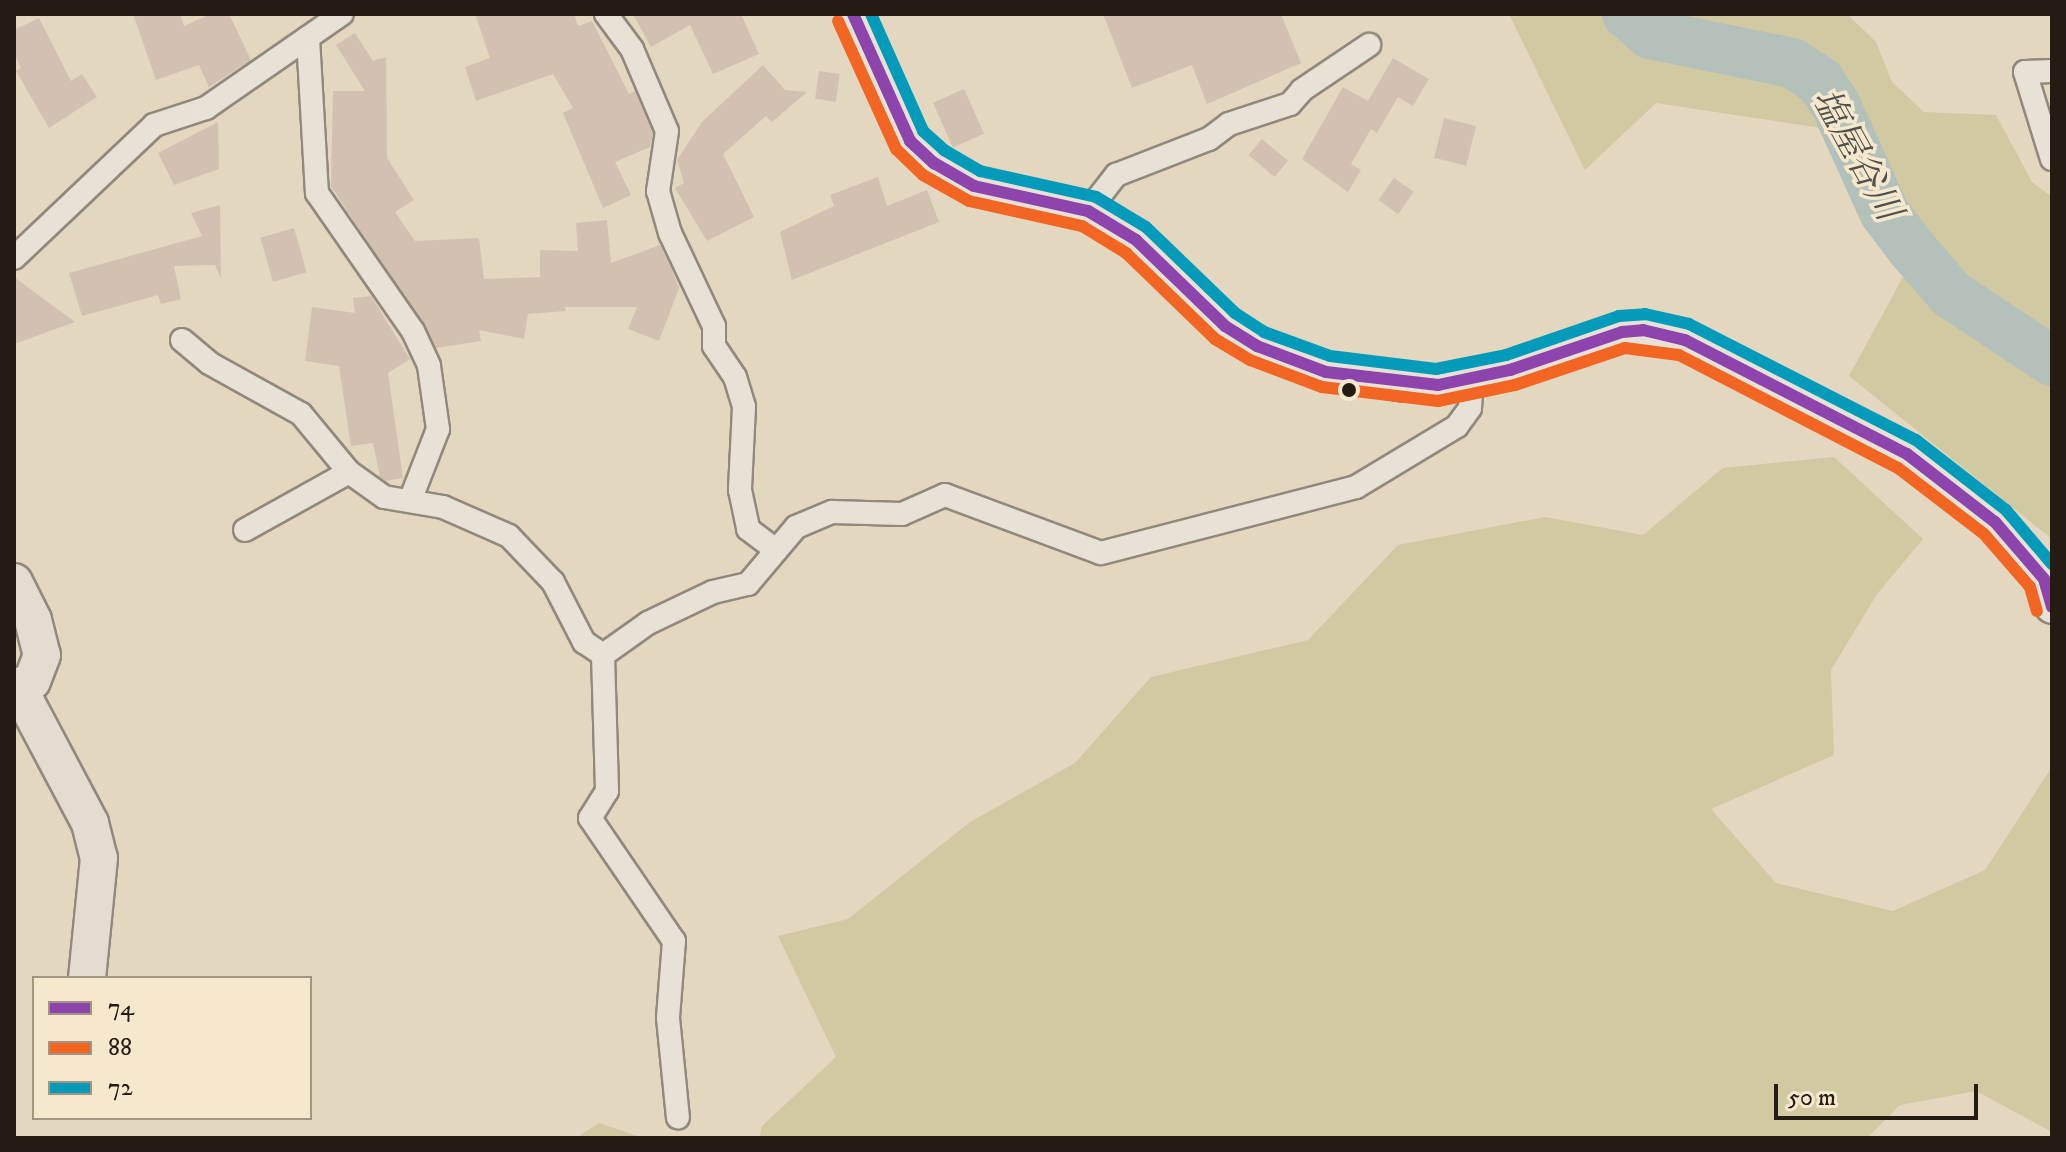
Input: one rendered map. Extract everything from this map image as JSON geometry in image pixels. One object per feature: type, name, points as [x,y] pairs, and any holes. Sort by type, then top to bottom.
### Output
[{"type":"main road","points":[[14,582],[33,620],[42,655],[32,681],[18,687],[90,823],[99,858],[87,976]]},
{"type":"street","points":[[14,258],[154,125],[206,108],[342,14]]},
{"type":"street","points":[[606,14],[632,49],[667,131],[658,191],[670,233],[714,326],[714,346],[735,377],[744,407],[740,490],[748,529],[776,550]]},
{"type":"street","points":[[853,14],[910,141],[934,163],[974,186],[1088,211],[1136,240],[1225,326],[1257,346],[1326,372],[1405,385],[1472,381],[1622,332],[1643,330],[1685,340],[1831,411],[1918,462],[1995,522],[2022,551],[2044,579],[2052,607]]},
{"type":"street","points":[[308,38],[317,193],[413,331],[429,366],[438,429],[410,501]]},
{"type":"street","points":[[1088,211],[1116,175],[1209,139],[1229,124],[1290,104],[1302,90],[1369,45]]},
{"type":"street","points":[[2052,71],[2025,72],[2052,159]]},
{"type":"street","points":[[182,340],[209,363],[301,414],[349,472],[384,497],[443,507],[509,536],[553,582],[584,642],[603,655]]},
{"type":"street","points":[[603,655],[648,623],[713,592],[748,584],[796,527],[832,512],[902,514],[945,495],[1101,553],[1356,487],[1457,426],[1470,408],[1472,381]]},
{"type":"street","points":[[245,530],[349,472]]},
{"type":"street","points":[[603,655],[607,791],[590,818],[674,941],[668,1018],[678,1118]]},
{"type":"shaded area","points":[[1509,14],[1847,14],[1876,42],[1892,82],[1924,112],[1996,115],[2032,182],[2052,197],[2052,539],[1849,376],[1903,277],[1868,135],[1656,103],[1585,170]]},
{"type":"shaded area","points":[[1834,457],[1923,539],[1877,594],[1831,670],[1834,755],[1711,809],[1776,883],[1893,911],[1985,870],[2052,767],[2052,1132],[1976,1091],[1900,1105],[1867,1138],[759,1138],[762,1126],[836,1057],[778,936],[848,919],[970,822],[1075,763],[1151,677],[1308,640],[1398,545],[1545,517],[1643,535],[1723,468]]},
{"type":"shaded area","points":[[599,1123],[643,1138],[576,1138]]},
{"type":"building","points":[[133,14],[180,14],[184,26],[211,14],[229,14],[251,60],[209,87],[199,65],[156,80]]},
{"type":"building","points":[[475,14],[574,14],[578,26],[592,21],[629,94],[635,91],[653,133],[650,147],[615,162],[631,195],[603,208],[563,113],[573,108],[553,74],[476,101],[465,67],[490,58]]},
{"type":"building","points":[[633,14],[741,14],[759,54],[713,74],[690,25],[651,47]]},
{"type":"building","points":[[1103,14],[1281,14],[1301,63],[1207,104],[1192,65],[1132,88]]},
{"type":"building","points":[[39,18],[71,81],[82,74],[97,97],[49,128],[16,71],[21,68],[14,54],[14,30]]},
{"type":"building","points":[[355,33],[373,61],[386,57],[387,158],[414,200],[395,212],[415,241],[479,238],[484,279],[540,277],[540,250],[578,251],[576,223],[607,220],[611,263],[660,245],[672,270],[679,288],[659,341],[628,329],[637,307],[565,307],[566,311],[528,314],[524,339],[479,330],[481,341],[436,348],[331,186],[333,91],[365,91],[336,45]]},
{"type":"building","points":[[1393,58],[1429,79],[1413,106],[1398,97],[1377,133],[1371,129],[1351,164],[1361,170],[1348,192],[1302,159],[1343,87],[1368,101]]},
{"type":"building","points":[[763,65],[785,90],[807,92],[772,122],[766,116],[723,154],[754,217],[707,241],[675,188],[684,183],[677,160],[702,122]]},
{"type":"building","points":[[819,71],[840,74],[836,102],[815,99]]},
{"type":"building","points":[[964,89],[984,134],[953,148],[933,103]]},
{"type":"building","points":[[1444,118],[1476,126],[1466,166],[1434,158]]},
{"type":"building","points":[[218,122],[219,169],[174,185],[158,153]]},
{"type":"building","points":[[1262,139],[1288,161],[1275,177],[1249,155]]},
{"type":"building","points":[[878,177],[887,206],[927,190],[939,222],[792,280],[780,232],[834,206],[830,195]]},
{"type":"building","points":[[1394,178],[1414,192],[1398,214],[1379,200]]},
{"type":"building","points":[[220,205],[221,279],[215,265],[174,266],[181,299],[161,304],[158,295],[82,316],[69,273],[202,236],[191,213]]},
{"type":"building","points":[[294,228],[307,272],[273,282],[260,238]]},
{"type":"building","points":[[14,277],[75,322],[14,344]]},
{"type":"building","points":[[371,296],[410,359],[388,373],[403,478],[386,481],[380,477],[373,443],[351,446],[339,366],[305,361],[312,307],[355,313],[353,298]]},
{"type":"waterway","name":"塩屋谷川","points":[[1627,14],[1650,34],[1792,63],[1820,81],[1836,106],[1884,212],[1912,249],[1951,294],[2052,361]]},
{"type":"transit line","name":"74","points":[[853,14],[910,141],[934,163],[974,186],[1088,211],[1136,240],[1225,326],[1257,346],[1326,372],[1438,385],[1510,370],[1622,332],[1643,330],[1685,340],[1907,454],[1995,522],[2044,579],[2052,607]]},
{"type":"transit line","name":"72","points":[[871,14],[923,131],[944,150],[980,171],[1096,197],[1146,227],[1235,313],[1264,332],[1330,356],[1436,369],[1506,355],[1619,316],[1645,314],[1689,324],[1916,440],[2006,510],[2052,564]]},
{"type":"transit line","name":"88","points":[[838,21],[896,149],[923,175],[969,201],[1082,226],[1126,253],[1215,339],[1250,360],[1322,387],[1438,401],[1515,385],[1625,348],[1679,355],[1898,468],[1984,534],[2030,587],[2037,611]]}]
